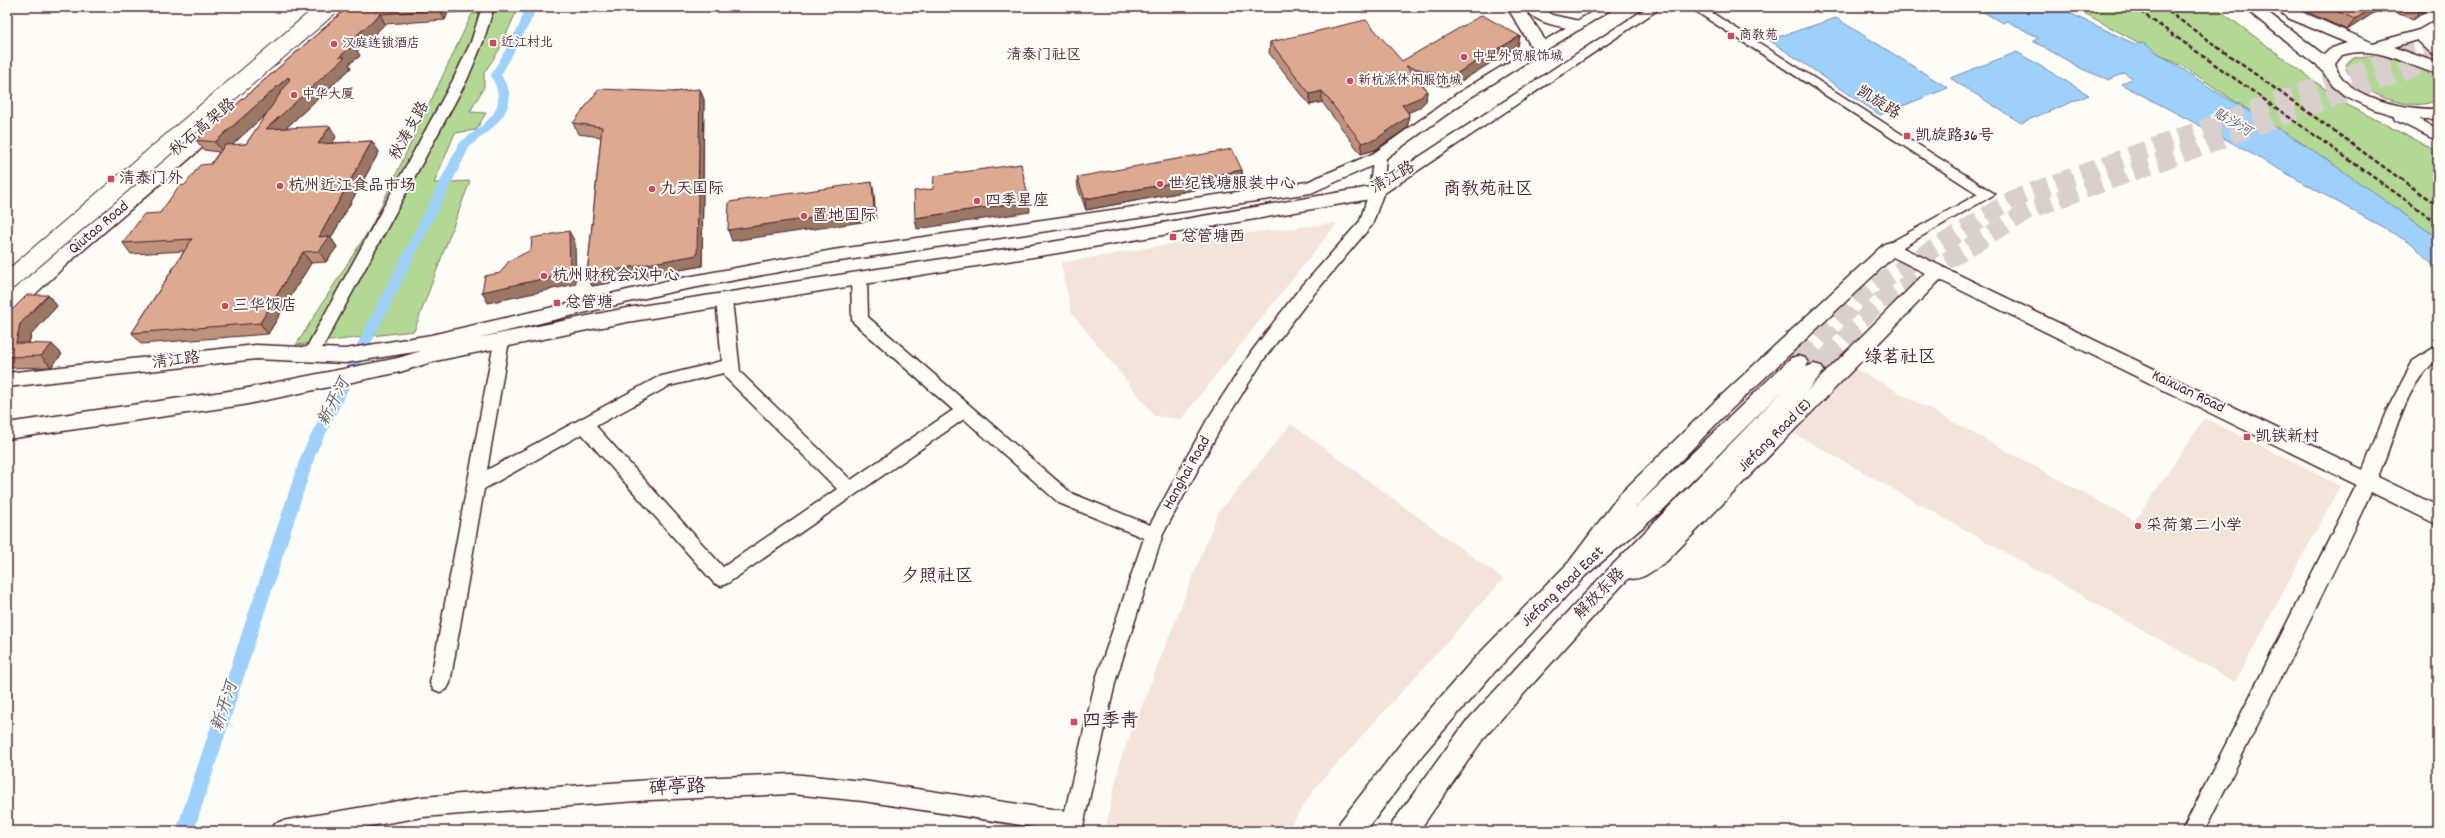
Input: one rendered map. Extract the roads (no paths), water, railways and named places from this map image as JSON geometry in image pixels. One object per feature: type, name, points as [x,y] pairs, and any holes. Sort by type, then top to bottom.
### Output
[{"type":"highway","points":[[109,194],[139,164],[319,7]]},
{"type":"highway","name":"秋石高架路","points":[[7,282],[328,7]]},
{"type":"highway","name":"秋石高架路","points":[[7,296],[344,7]]},
{"type":"highway","points":[[189,140],[244,100],[351,7]]},
{"type":"main road","name":"Qiutao Road","points":[[7,277],[44,244],[182,137],[335,7]]},
{"type":"main road","name":"Qiutao Road","points":[[7,309],[59,262],[355,7]]},
{"type":"main road","points":[[1515,7],[1533,33],[1540,48]]},
{"type":"main road","points":[[2280,7],[2293,15],[2371,48],[2414,58],[2438,69]]},
{"type":"main road","points":[[2254,9],[2305,36],[2344,49]]},
{"type":"main road","points":[[2254,9],[2281,28],[2327,66],[2333,77],[2342,86],[2354,94],[2386,108],[2431,132]]},
{"type":"main road","points":[[1533,33],[1543,34],[1549,29],[1548,25],[1534,10]]},
{"type":"main road","points":[[1534,10],[1551,19],[1579,25]]},
{"type":"main road","points":[[2327,66],[2328,59],[2334,53],[2344,49],[2371,48],[2388,45],[2424,33],[2438,24]]},
{"type":"main road","points":[[2424,33],[2425,41],[2438,51]]},
{"type":"main road","points":[[2386,108],[2410,113],[2438,114]]},
{"type":"main road","name":"清江路","points":[[432,348],[678,285],[833,256],[1311,186],[1379,156]]},
{"type":"main road","name":"清江路","points":[[7,380],[256,352],[345,356],[501,341],[628,315],[1064,246],[1376,192]]},
{"type":"main road","points":[[1577,569],[1628,500],[1715,413],[1891,248]]},
{"type":"main road","name":"Kaixuan Road","points":[[1891,248],[1937,272],[2368,480],[2438,516]]},
{"type":"main road","name":"Jiefang Road (E)","points":[[1604,589],[1659,554],[1937,272]]},
{"type":"main road","points":[[7,431],[244,397],[400,365],[432,348]]},
{"type":"main road","name":"Jiefang Road East","points":[[1350,831],[1415,745],[1475,676],[1577,569],[1655,504],[1806,367]]},
{"type":"main road","name":"解放东路","points":[[1403,831],[1474,731],[1806,367]]},
{"type":"street","points":[[407,9],[479,7]]},
{"type":"street","name":"秋涛支路","points":[[311,354],[460,80],[477,42],[488,7]]},
{"type":"street","name":"清江路","points":[[1379,156],[1463,96],[1610,7]]},
{"type":"street","name":"清江路","points":[[1376,192],[1656,7]]},
{"type":"street","name":"凯旋路","points":[[1695,7],[1988,194],[1891,248]]},
{"type":"street","name":"Hanghai Road","points":[[1072,827],[1106,679],[1154,534],[1213,425],[1258,355],[1302,297],[1368,222],[1376,192],[1379,156]]},
{"type":"street","points":[[859,278],[860,319],[1065,498],[1154,534]]},
{"type":"street","points":[[724,300],[732,374],[850,490]]},
{"type":"street","points":[[440,683],[501,341]]},
{"type":"street","points":[[2193,831],[2368,480],[2394,412],[2419,365],[2438,351]]},
{"type":"street","points":[[475,485],[585,426],[664,381],[731,365]]},
{"type":"street","points":[[585,426],[721,578],[965,410]]},
{"type":"street","name":"碑亭路","points":[[282,831],[422,807],[650,790],[792,784],[863,791],[1072,827]]},
{"type":"water","name":"贴沙河","points":[[1975,7],[2057,7],[2135,44],[2143,43],[2214,90],[2307,146],[2438,238],[2438,269],[2412,244],[2227,140],[2121,84],[2133,78],[2124,73],[2109,80],[2082,69],[2033,41],[2039,38],[2007,21],[2002,23]]},
{"type":"water","points":[[1836,18],[1948,88],[1880,115],[1769,40]]},
{"type":"water","points":[[2017,52],[2089,95],[2021,123],[1950,78]]},
{"type":"waterway","name":"新开河","points":[[185,831],[309,453],[465,144],[492,122],[502,108],[504,92],[496,75],[504,57],[524,26],[530,7]]},
{"type":"tunnel","points":[[1802,358],[1868,290],[2013,199],[2438,42]]},
{"type":"tunnel","points":[[1826,358],[1880,301],[2030,210],[2438,59]]},
{"type":"tunnel","points":[[1798,363],[1803,357]]},
{"type":"tunnel","points":[[1814,371],[1827,357]]},
{"type":"railway","points":[[2134,7],[2438,223]]},
{"type":"railway","points":[[2162,7],[2438,206]]},
{"type":"place","name":"商教苑","points":[[1731,36]]},
{"type":"place","name":"近江村北","points":[[493,43]]},
{"type":"place","name":"汉庭连锁酒店","points":[[334,44]]},
{"type":"place","name":"中星外贸服饰城","points":[[1464,57]]},
{"type":"place","name":"新杭派休闲服饰城","points":[[1350,81]]},
{"type":"place","name":"中华大厦","points":[[294,95]]},
{"type":"place","name":"凯旋路36号","points":[[1907,136]]},
{"type":"place","name":"清泰门外","points":[[111,179]]},
{"type":"place","name":"世纪钱塘服装中心","points":[[1160,184]]},
{"type":"place","name":"杭州近江食品市场","points":[[280,186]]},
{"type":"place","name":"九天国际","points":[[652,189]]},
{"type":"place","name":"四季星座","points":[[977,201]]},
{"type":"place","name":"置地国际","points":[[804,216]]},
{"type":"place","name":"总管塘西","points":[[1173,237]]},
{"type":"place","name":"杭州财税会议中心","points":[[544,276]]},
{"type":"place","name":"总管塘","points":[[557,303]]},
{"type":"place","name":"三华饭店","points":[[225,306]]},
{"type":"place","name":"凯铁新村","points":[[2247,437]]},
{"type":"place","name":"采荷第二小学","points":[[2138,526]]},
{"type":"place","name":"四季青","points":[[1074,722]]},
{"type":"district","name":"清泰门社区","points":[[1044,56]]},
{"type":"district","name":"商教苑社区","points":[[1488,190]]},
{"type":"district","name":"绿茗社区","points":[[1900,358]]},
{"type":"district","name":"夕照社区","points":[[937,577]]}]
